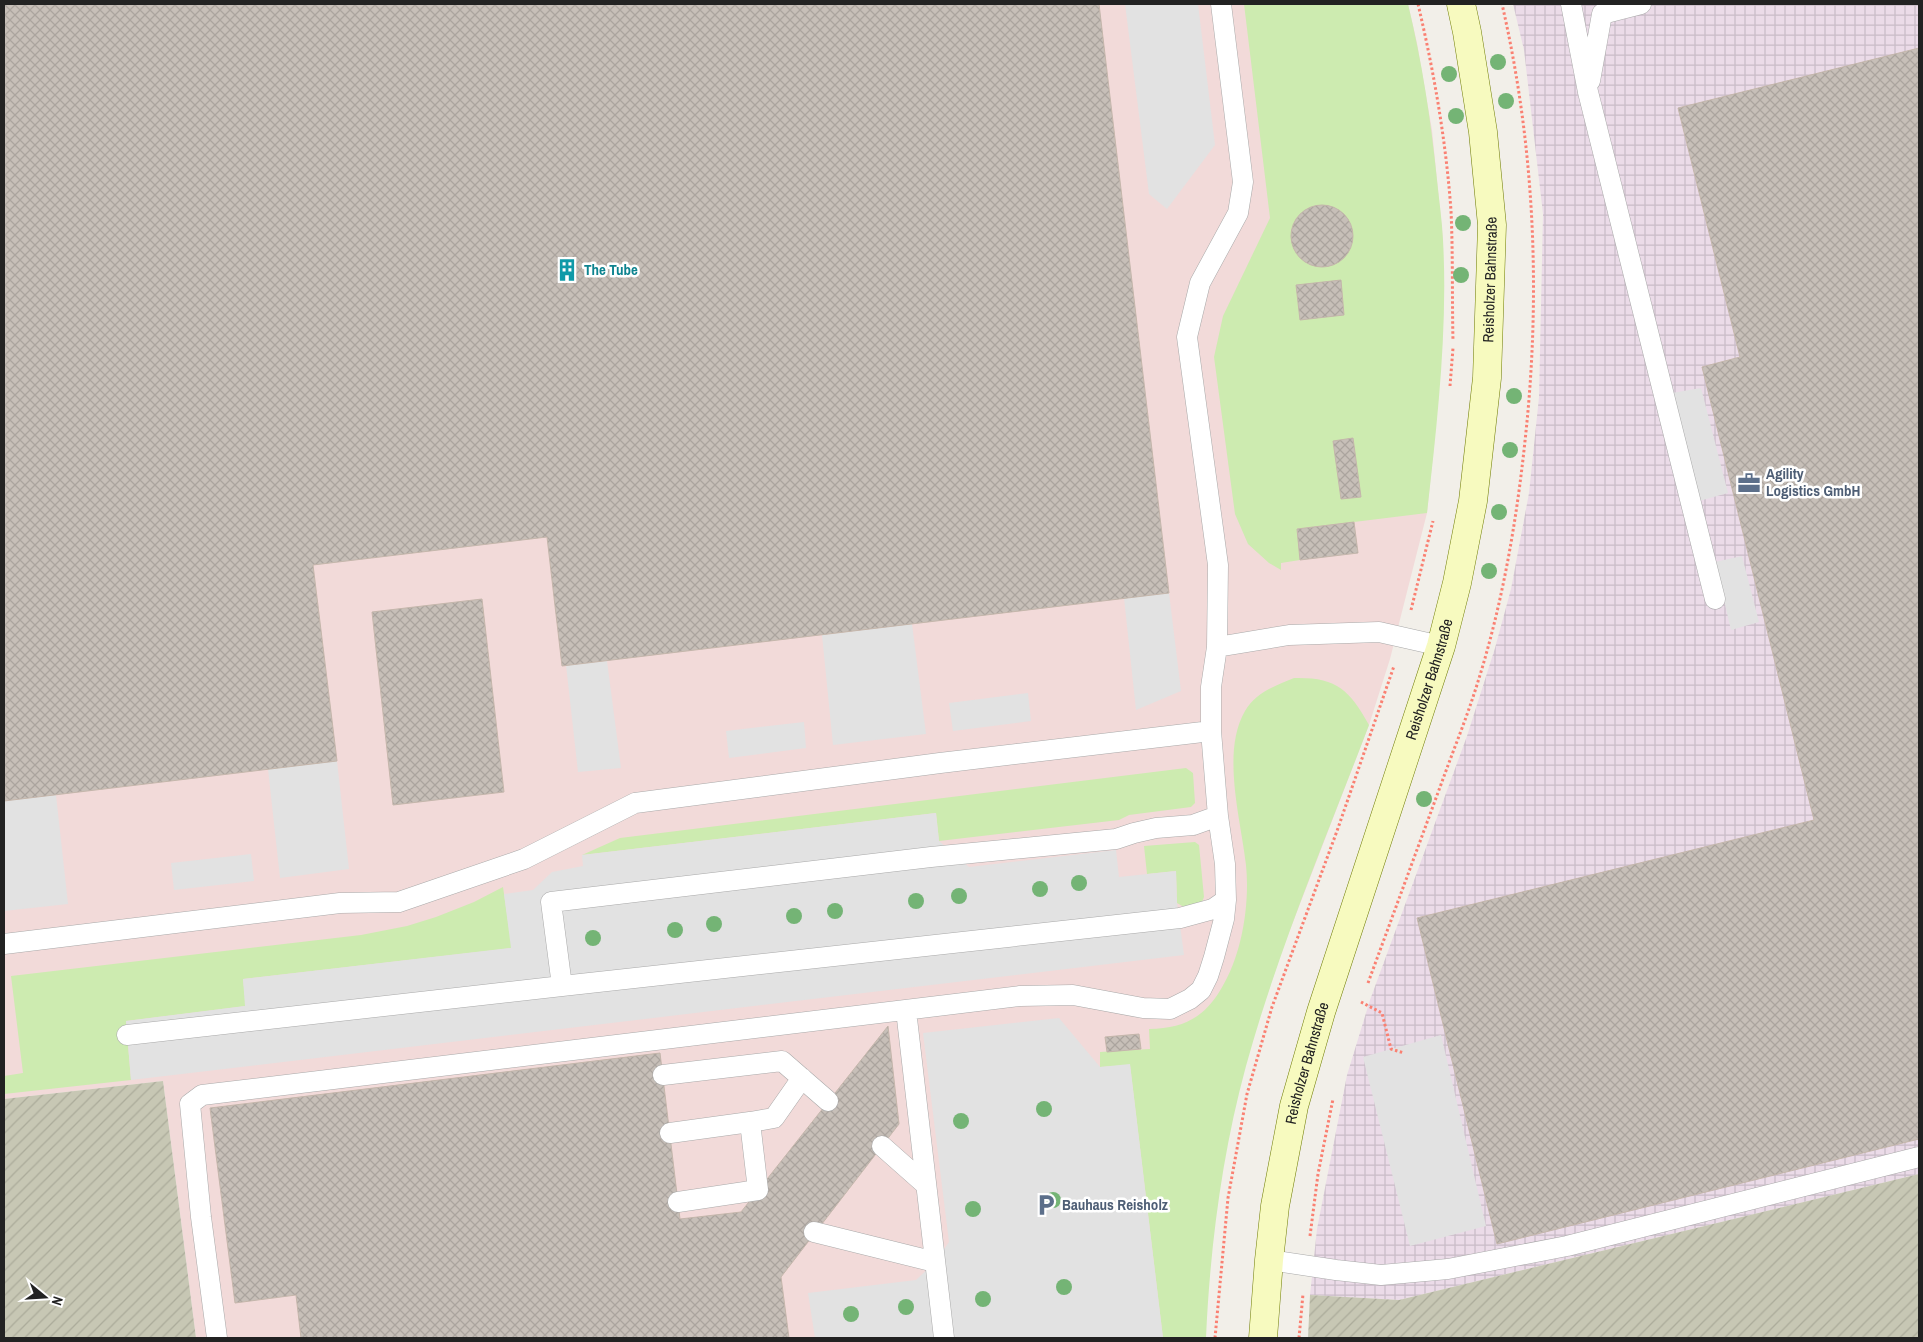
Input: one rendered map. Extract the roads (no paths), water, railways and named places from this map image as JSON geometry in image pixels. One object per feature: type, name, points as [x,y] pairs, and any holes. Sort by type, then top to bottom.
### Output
[{"type":"main road","name":"Reisholzer Bahnstraße","points":[[1263,1338],[1275,1206],[1296,1097],[1321,1012],[1441,646],[1457,583],[1474,492],[1487,378],[1492,225],[1483,132],[1461,4]]},
{"type":"lane","points":[[217,1338],[201,1217],[190,1104],[202,1095],[1020,996],[1072,995],[1143,1008],[1170,1009],[1190,999],[1201,990],[1214,957],[1224,919],[1226,900],[1225,864],[1218,816],[1211,731],[1211,687],[1217,647],[1218,565],[1187,336],[1200,283],[1238,213],[1243,182],[1221,4]]},
{"type":"lane","points":[[1571,4],[1588,92],[1715,599]]},
{"type":"lane","points":[[1588,92],[1602,14],[1641,4]]},
{"type":"lane","points":[[1217,647],[1289,635],[1379,632],[1404,636],[1441,646]]},
{"type":"lane","points":[[4,944],[340,903],[399,902],[524,859],[635,802],[1211,731]]},
{"type":"lane","points":[[562,986],[551,902],[931,856],[1116,840],[1134,832],[1193,825],[1218,816]]},
{"type":"lane","points":[[127,1035],[1180,918],[1213,909],[1226,900]]},
{"type":"lane","points":[[906,1010],[944,1338]]},
{"type":"lane","points":[[663,1075],[782,1061],[828,1100]]},
{"type":"lane","points":[[670,1133],[774,1118],[802,1078]]},
{"type":"lane","points":[[678,1202],[758,1190],[750,1122]]},
{"type":"lane","points":[[882,1146],[926,1185]]},
{"type":"lane","points":[[1269,1260],[1381,1275],[1448,1269],[1567,1246],[1919,1157]]},
{"type":"lane","points":[[814,1232],[936,1262]]},
{"type":"place","name":"The Tube","points":[[567,270]]},
{"type":"place","name":"Agility Logistics GmbH","points":[[1749,483]]},
{"type":"place","name":"Bauhaus Reisholz","points":[[1046,1205]]}]
